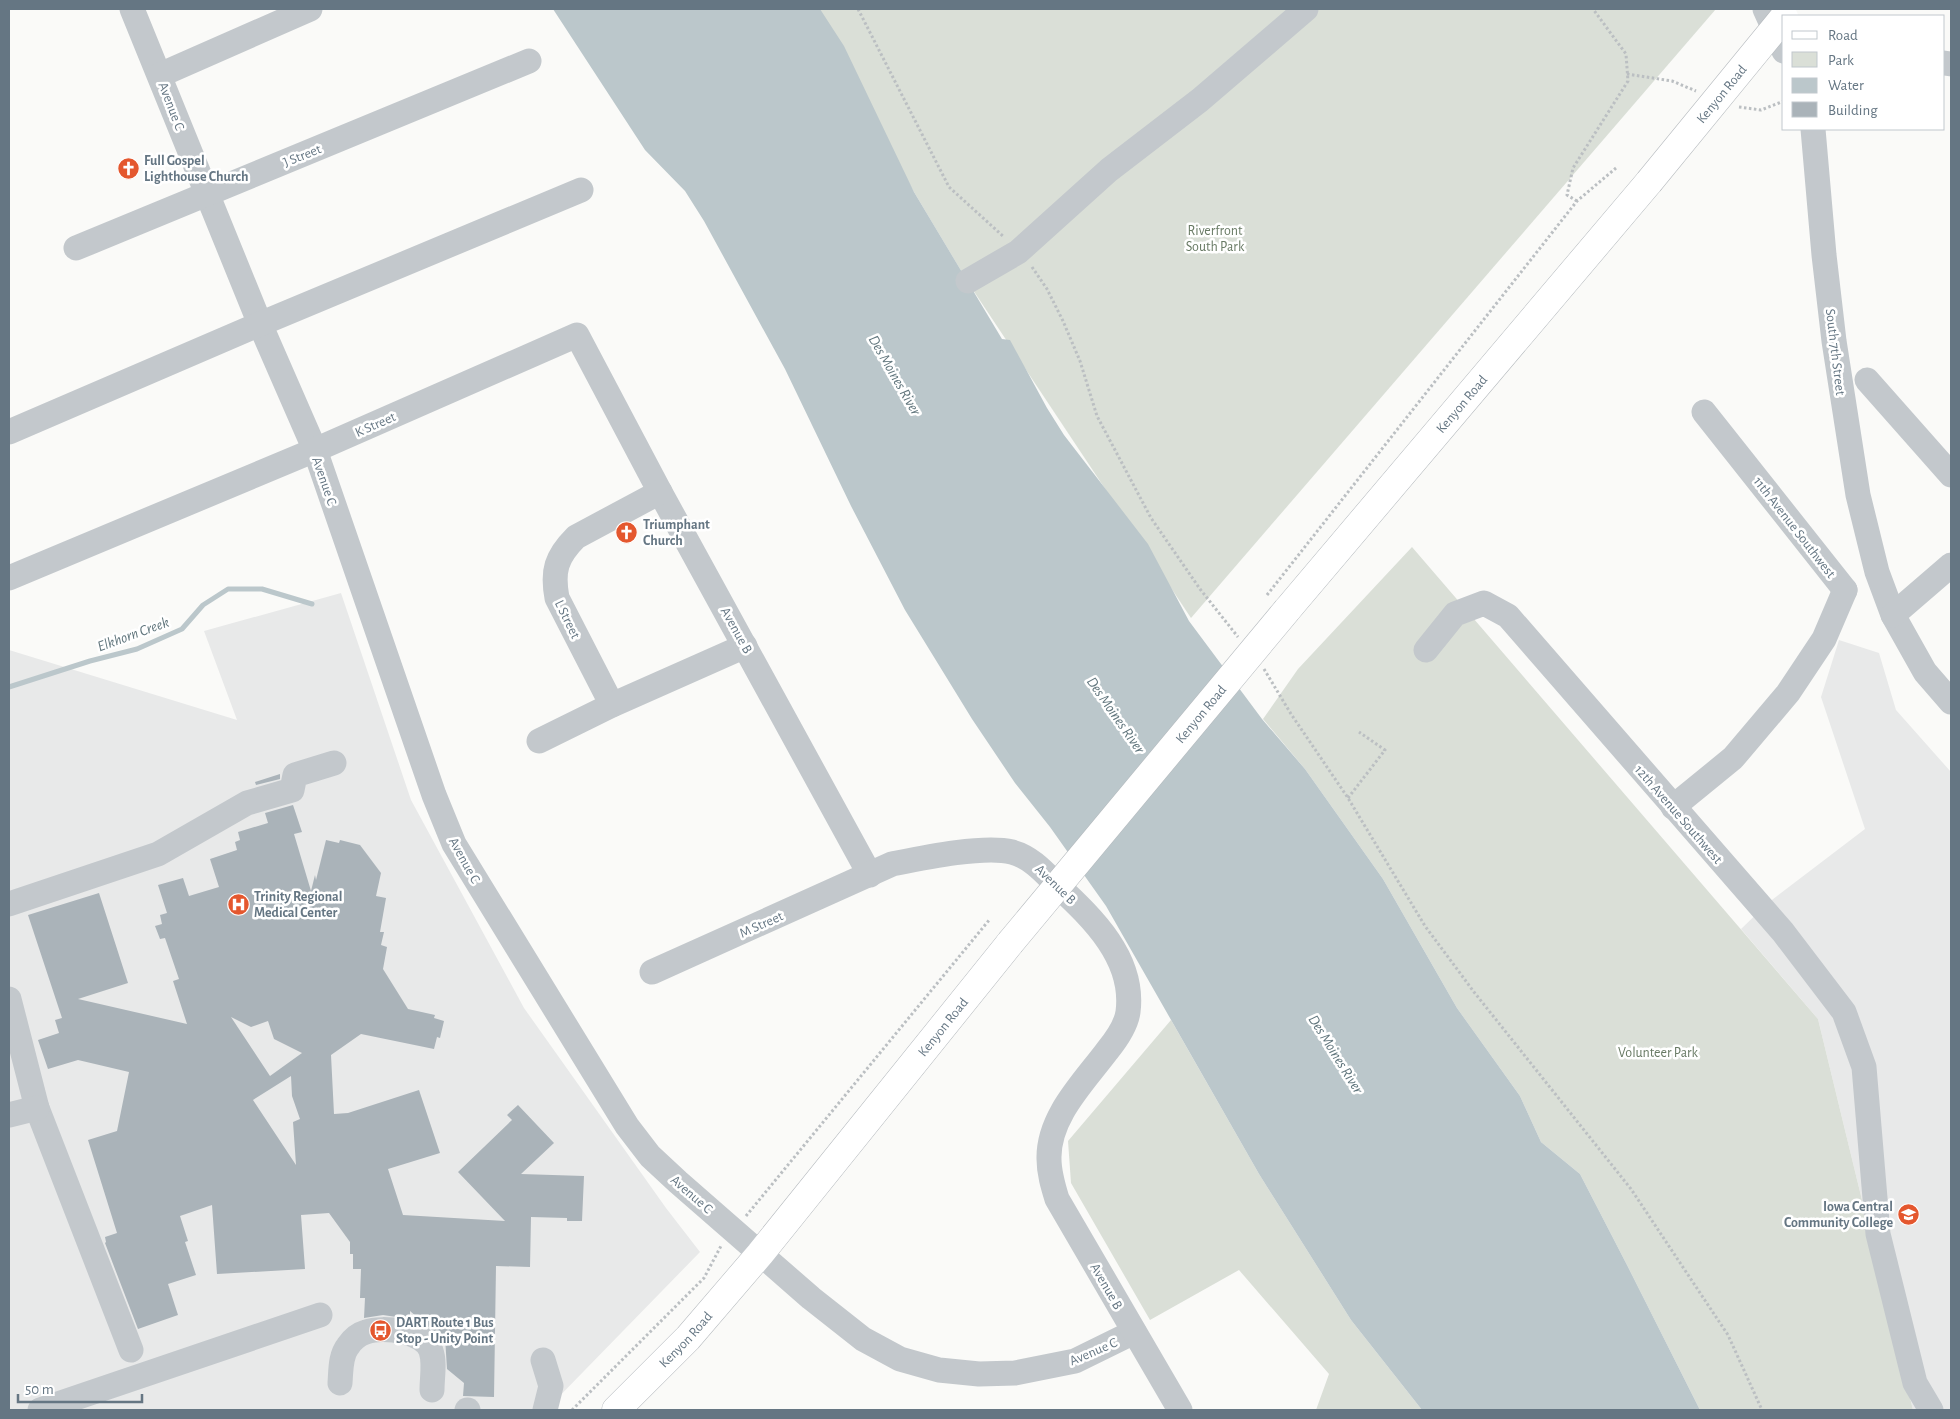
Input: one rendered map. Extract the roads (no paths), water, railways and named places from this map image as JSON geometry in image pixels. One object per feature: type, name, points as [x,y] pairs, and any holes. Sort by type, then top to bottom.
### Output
[{"type":"main road","name":"Kenyon Road","points":[[616,1410],[688,1338],[760,1254],[1010,943],[1277,602],[1649,182],[1782,19]]},
{"type":"street","name":"Avenue C","points":[[132,9],[260,324],[314,450],[434,795],[454,844],[627,1126],[650,1156],[811,1298],[863,1339],[900,1359],[939,1370],[979,1374],[1015,1373],[1075,1361],[1134,1332]]},
{"type":"street","points":[[160,75],[310,9]]},
{"type":"street","points":[[968,281],[1018,252],[1109,170],[1200,100],[1306,9]]},
{"type":"street","points":[[1764,9],[1782,47]]},
{"type":"street","name":"J Street","points":[[76,248],[529,61]]},
{"type":"street","name":"South 7th Street","points":[[1813,130],[1824,255],[1843,407],[1858,495],[1877,572]]},
{"type":"street","points":[[9,432],[260,324],[581,190]]},
{"type":"street","name":"K Street","points":[[9,578],[314,450],[577,335],[660,492]]},
{"type":"street","points":[[1867,380],[1951,474]]},
{"type":"street","name":"11th Avenue Southwest","points":[[1704,412],[1845,590],[1877,572]]},
{"type":"street","name":"Avenue B","points":[[660,492],[870,875],[892,864],[923,858],[988,851],[1012,852],[1032,860],[1092,919],[1114,948],[1124,972],[1129,993],[1128,1014],[1118,1036],[1058,1117],[1051,1139],[1048,1158],[1057,1200],[1180,1410]]},
{"type":"street","name":"L Street","points":[[612,705],[557,598],[554,579],[565,548],[576,537],[660,492]]},
{"type":"street","points":[[1893,615],[1951,565]]},
{"type":"street","points":[[1877,572],[1893,615],[1925,672],[1951,702]]},
{"type":"street","points":[[1673,807],[1732,758],[1788,694],[1824,639],[1845,590]]},
{"type":"street","name":"12th Avenue Southwest","points":[[1426,650],[1455,614],[1484,603],[1508,616],[1783,932],[1844,1012],[1864,1067],[1878,1234],[1915,1384],[1931,1410]]},
{"type":"street","points":[[538,741],[612,705],[745,646]]},
{"type":"street","points":[[9,904],[158,854],[247,803],[292,790],[295,776],[334,763]]},
{"type":"street","name":"M Street","points":[[652,972],[870,875]]},
{"type":"street","points":[[9,999],[37,1108],[131,1350]]},
{"type":"street","points":[[9,1115],[37,1108]]},
{"type":"street","points":[[40,1410],[320,1316]]},
{"type":"street","points":[[340,1383],[342,1359],[346,1347],[354,1338],[366,1332],[380,1330],[412,1334],[426,1341],[432,1351],[432,1390]]},
{"type":"street","points":[[543,1360],[551,1386],[545,1410]]},
{"type":"water","name":"Des Moines River","points":[[553,9],[820,9],[844,46],[914,192],[1002,339],[1010,340],[1064,435],[1148,544],[1189,621],[1262,719],[1305,769],[1383,879],[1457,1008],[1520,1096],[1541,1142],[1580,1174],[1700,1410],[1422,1410],[1351,1320],[1259,1174],[1106,906],[1050,827],[1015,783],[972,719],[905,610],[851,506],[785,369],[704,221],[685,191],[645,150]]},
{"type":"waterway","name":"Elkhorn Creek","points":[[9,687],[90,661],[137,649],[182,629],[203,605],[228,589],[262,589],[312,604]]},
{"type":"place","name":"Full Gospel Lighthouse Church","points":[[128,168]]},
{"type":"place","name":"Triumphant Church","points":[[627,532]]},
{"type":"place","name":"Trinity Regional Medical Center","points":[[238,904]]},
{"type":"place","name":"Iowa Central Community College","points":[[1909,1214]]},
{"type":"place","name":"DART Route 1 Bus Stop - Unity Point","points":[[380,1330]]},
{"type":"park label","name":"Riverfront South Park","points":[[1215,238]]},
{"type":"park label","name":"Volunteer Park","points":[[1658,1052]]}]
